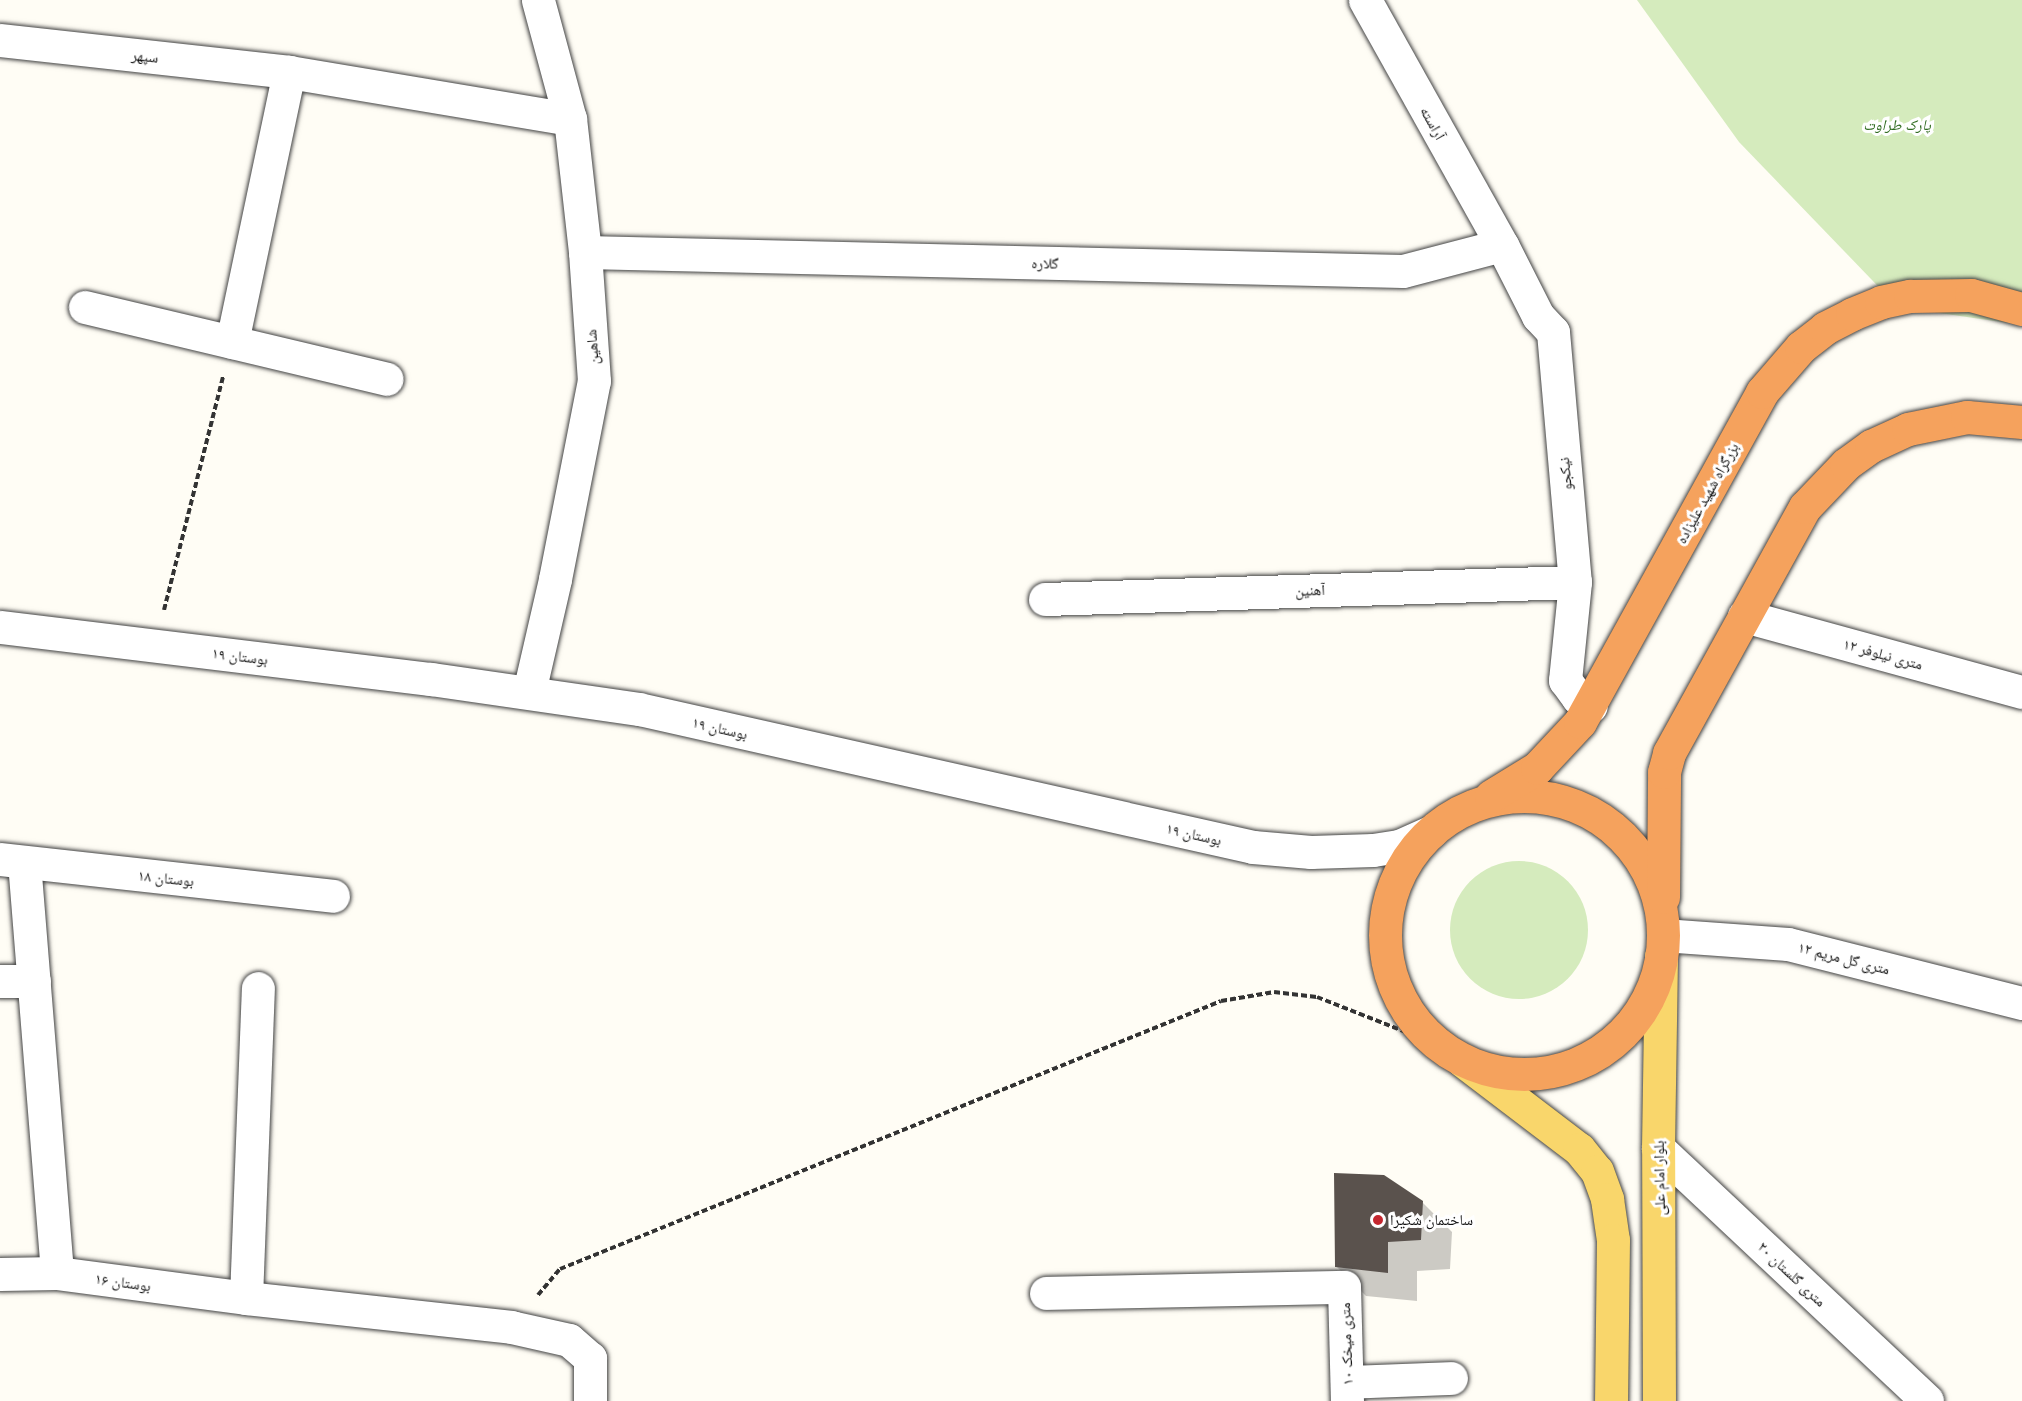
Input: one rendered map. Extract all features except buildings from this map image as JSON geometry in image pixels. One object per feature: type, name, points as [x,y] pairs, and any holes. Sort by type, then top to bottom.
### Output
[{"type":"highway","name":"بزرگراه شهید علیزاده","points":[[1463,810],[1515,783],[1537,768],[1569,735],[1591,706],[1762,392],[1794,353],[1834,323],[1871,306],[1900,297],[1930,293],[1971,295],[2022,309]]},
{"type":"highway","points":[[1662,939],[1654,885],[1640,859],[1622,837],[1599,818],[1569,804],[1538,797],[1499,798],[1463,810],[1431,832],[1410,855],[1395,883],[1386,914],[1384,946],[1397,995],[1410,1017],[1450,1052],[1489,1070],[1525,1074],[1561,1069],[1588,1058],[1618,1038],[1641,1010],[1654,984],[1662,939],[1663,783],[1666,762],[1805,507],[1831,477],[1862,452],[1908,429],[1937,421],[1977,417],[2022,422]]},
{"type":"main road","name":"بلوار امام علی","points":[[1659,1401],[1658,1148],[1662,939]]},
{"type":"main road","points":[[1450,1052],[1579,1149],[1598,1172],[1607,1199],[1614,1240],[1611,1401]]},
{"type":"street","name":"شاهین","points":[[529,692],[555,579],[594,381],[585,252],[570,119],[538,0]]},
{"type":"street","name":"آراسته","points":[[1365,0],[1502,245]]},
{"type":"street","name":"سپهر","points":[[0,40],[289,72],[570,119]]},
{"type":"street","points":[[232,342],[289,72]]},
{"type":"street","name":"گلاره","points":[[585,252],[1403,271],[1502,245]]},
{"type":"street","name":"نیکجو","points":[[1502,245],[1538,316],[1552,332],[1575,582],[1565,680],[1578,698],[1591,706]]},
{"type":"street","points":[[85,307],[387,379]]},
{"type":"street","name":"آهنین","points":[[1045,599],[1575,582]]},
{"type":"street","name":"۱۲ متری نیلوفر","points":[[1744,616],[2022,692]]},
{"type":"street","name":"بوستان ۱۹","points":[[0,627],[529,692],[639,710],[1253,847],[1311,852],[1373,850],[1400,846],[1431,832]]},
{"type":"street","points":[[12,861],[34,981],[57,1273]]},
{"type":"street","name":"بوستان ۱۸","points":[[12,861],[333,896]]},
{"type":"street","name":"۱۲ متری گل مریم","points":[[1662,939],[1788,944],[2022,1003]]},
{"type":"street","points":[[0,981],[34,981]]},
{"type":"street","points":[[246,1298],[258,988]]},
{"type":"street","name":"۲۰ متری گلستان","points":[[1658,1148],[1927,1401]]},
{"type":"street","name":"بوستان ۱۶","points":[[0,1274],[57,1273],[246,1298],[511,1327],[569,1340],[590,1358],[590,1401]]},
{"type":"street","name":"۱۰ متری میخک","points":[[1046,1293],[1344,1287],[1347,1391]]},
{"type":"street","points":[[1347,1391],[1451,1378]]},
{"type":"path","points":[[155,646],[232,342]]},
{"type":"path","points":[[511,1327],[560,1269],[1221,1001],[1274,992],[1317,997],[1450,1052]]},
{"type":"green space","name":"پارک طراوت","points":[[1637,0],[2022,0],[2022,325],[1898,307],[1739,142]]},
{"type":"green space","points":[[1519,861],[1545,866],[1568,881],[1583,904],[1588,930],[1583,956],[1568,979],[1545,994],[1519,999],[1493,994],[1470,979],[1455,956],[1450,930],[1455,904],[1470,881],[1493,866]]},
{"type":"place","name":"ساختمان شکیرا","points":[[1378,1220]]}]
